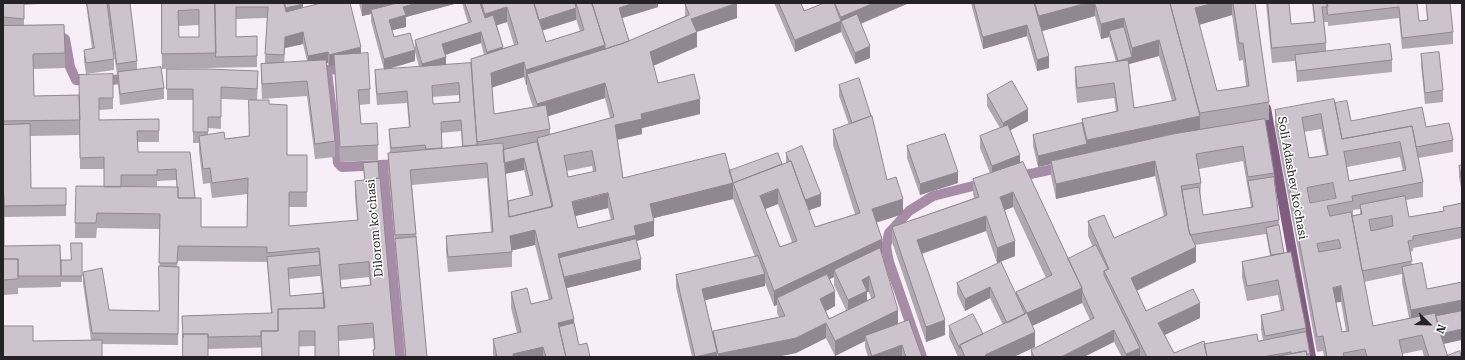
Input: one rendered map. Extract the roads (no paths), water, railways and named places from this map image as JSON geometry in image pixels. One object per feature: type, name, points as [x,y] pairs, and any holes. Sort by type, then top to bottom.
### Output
[{"type":"street","points":[[44,36],[60,36],[65,39],[70,67],[76,80],[86,82],[140,78]]},
{"type":"street","points":[[304,71],[327,71],[355,67]]},
{"type":"street","name":"Dilorom koʻchasi","points":[[327,71],[338,163],[342,167],[382,165],[400,357]]},
{"type":"street","name":"Soli Adashev ko'chasi","points":[[1265,101],[1266,132],[1311,357]]},
{"type":"street","points":[[382,165],[412,163]]},
{"type":"street","points":[[922,357],[889,262],[886,247],[889,233],[910,211],[933,196],[1071,165]]}]
